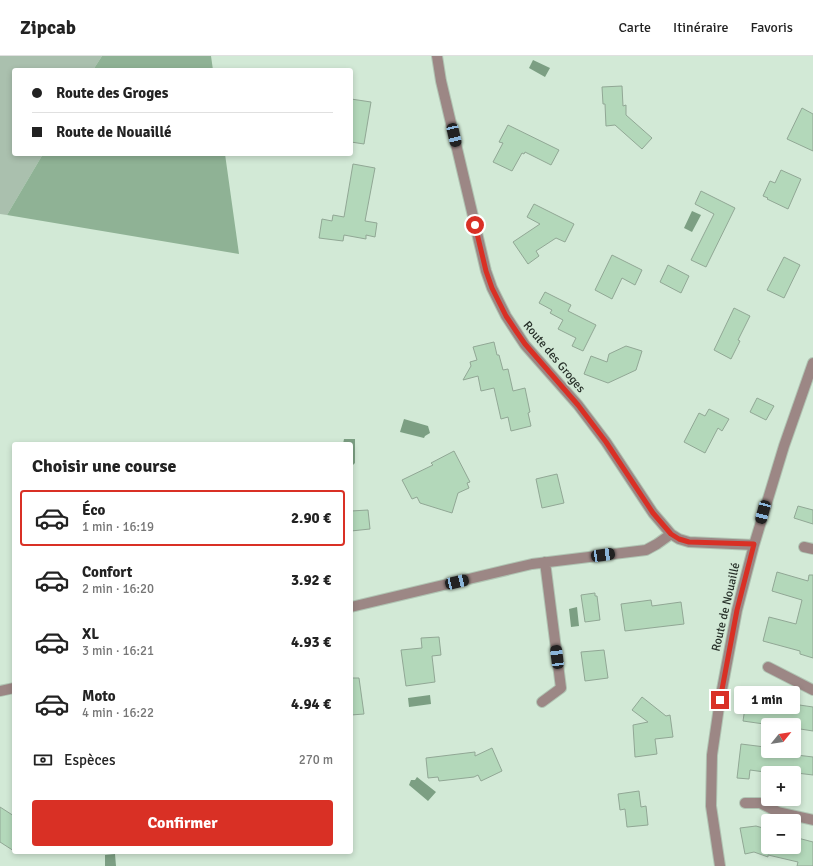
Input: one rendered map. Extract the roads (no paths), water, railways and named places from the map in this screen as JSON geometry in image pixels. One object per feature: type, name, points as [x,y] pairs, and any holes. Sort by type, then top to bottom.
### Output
[{"type":"street","name":"Route des Groges","points":[[437,56],[443,89],[486,271],[506,316],[525,344],[578,405],[606,442],[653,513],[671,534]]},
{"type":"street","name":"Route de Nouaillé","points":[[720,866],[711,806],[712,755],[720,700],[737,610],[754,544],[782,454],[813,363]]},
{"type":"street","points":[[353,607],[532,564],[646,550],[671,534],[679,539],[689,542],[754,544]]},
{"type":"street","points":[[542,702],[561,688],[545,562]]},
{"type":"street","points":[[768,667],[813,690]]},
{"type":"street","points":[[0,691],[12,688]]},
{"type":"street","points":[[745,802],[760,803],[778,812],[813,820]]}]
